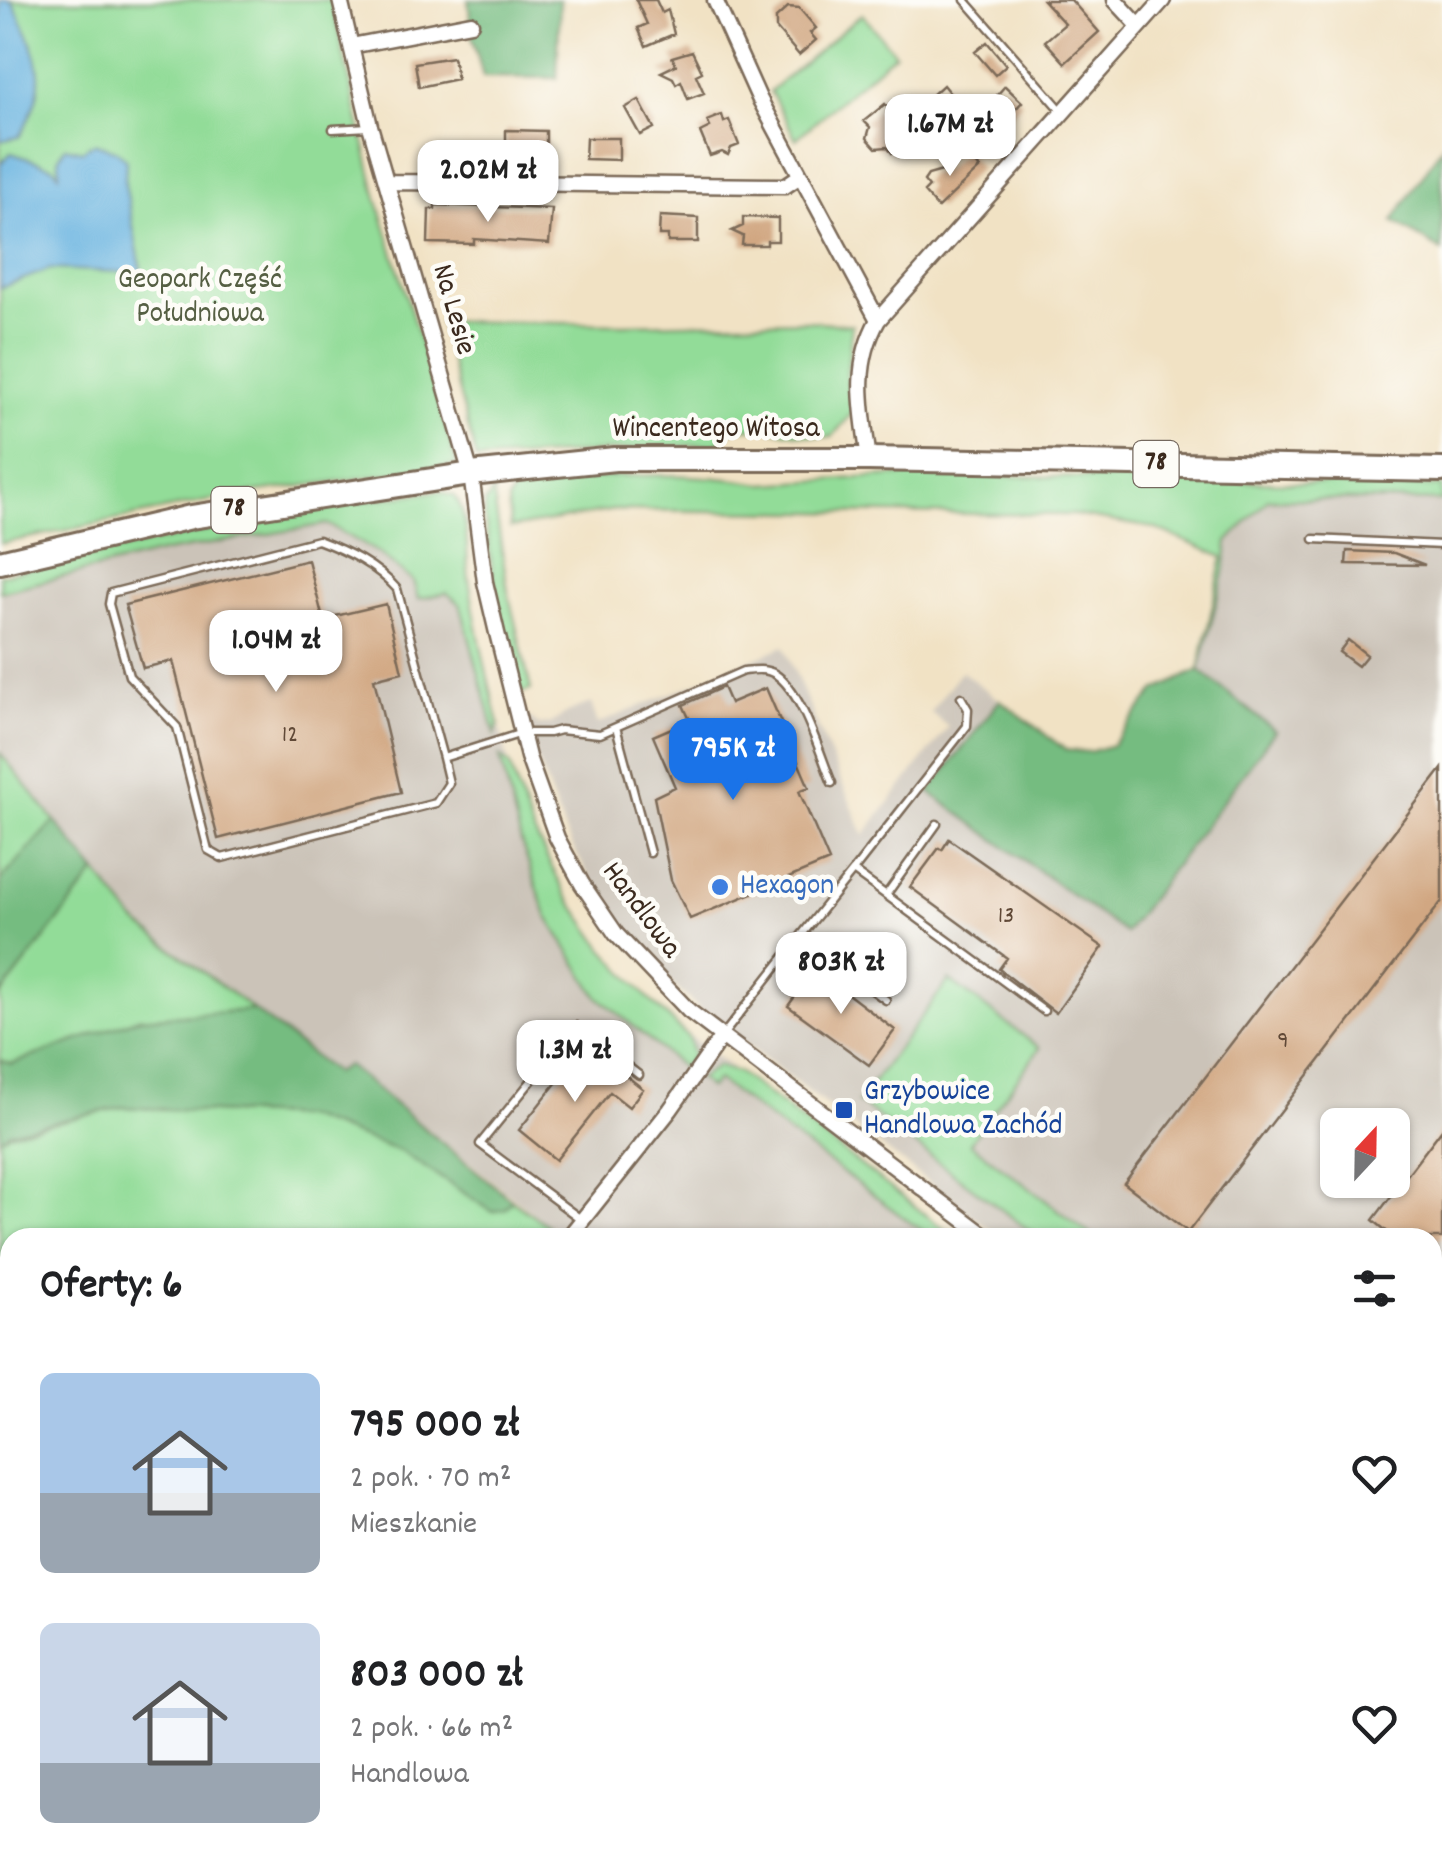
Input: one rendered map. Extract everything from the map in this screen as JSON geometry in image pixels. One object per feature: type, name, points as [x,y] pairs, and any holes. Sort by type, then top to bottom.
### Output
[{"type":"main road","name":"Wincentego Witosa","points":[[0,562],[191,518],[471,474],[614,459],[870,458],[1442,470]]},
{"type":"street","name":"Na Lesie","points":[[340,0],[370,126],[471,474]]},
{"type":"street","points":[[715,0],[751,81],[878,320]]},
{"type":"street","points":[[1116,0],[1139,26]]},
{"type":"street","points":[[870,458],[860,379],[866,343],[878,320],[1163,0]]},
{"type":"street","points":[[351,46],[471,23]]},
{"type":"street","points":[[387,182],[785,186],[800,176]]},
{"type":"street","name":"Handlowa","points":[[471,474],[486,582],[522,734],[539,795],[582,884],[628,950],[689,1010],[975,1228]]},
{"type":"street","points":[[576,1228],[670,1110],[722,1036]]},
{"type":"lane","points":[[966,0],[1063,112]]},
{"type":"lane","points":[[333,128],[370,126]]},
{"type":"lane","points":[[1314,539],[1442,544]]},
{"type":"lane","points":[[318,540],[344,550],[385,576],[396,589],[443,758],[449,783],[436,803],[222,858],[208,850],[177,726],[129,676],[109,604],[111,593],[318,540]]},
{"type":"lane","points":[[443,758],[522,734],[560,730],[600,734],[743,671],[761,670],[774,674],[794,694],[832,783]]},
{"type":"lane","points":[[722,1036],[967,726],[968,709],[961,696]]},
{"type":"lane","points":[[616,727],[650,854]]},
{"type":"lane","points":[[886,896],[938,824]]},
{"type":"lane","points":[[854,871],[1044,1011]]},
{"type":"lane","points":[[800,937],[886,1000]]},
{"type":"lane","points":[[582,1220],[480,1144],[576,1026],[638,1075]]},
{"type":"shaded area","points":[[1268,499],[1442,501],[1442,1228],[989,1228],[673,985],[598,893],[567,836],[537,758],[526,716],[539,725],[550,724],[591,703],[598,724],[784,646],[864,835],[948,727],[930,712],[961,671],[1000,700],[929,793],[1275,732],[1199,670],[1225,569],[1228,542]]},
{"type":"shaded area","points":[[327,523],[377,552],[413,581],[418,599],[447,593],[473,602],[509,764],[531,826],[565,892],[603,947],[655,1006],[691,1037],[945,1228],[552,1228],[347,1065],[336,1073],[136,922],[0,753],[0,592],[165,552]]},
{"type":"green space","name":"Geopark Część Południowa","points":[[0,0],[331,0],[377,198],[457,465],[236,495],[0,544]]},
{"type":"green space","points":[[468,0],[560,0],[557,78],[483,77]]},
{"type":"green space","points":[[862,14],[895,53],[796,139],[770,91]]},
{"type":"green space","points":[[1442,146],[1442,251],[1393,221]]},
{"type":"green space","points":[[440,321],[808,321],[852,325],[847,375],[852,413],[832,437],[749,428],[729,432],[717,444],[477,460]]},
{"type":"green space","points":[[923,474],[1442,486],[1442,501],[1268,499],[1228,542],[1225,569],[1199,670],[1223,557],[1154,528],[1075,515],[614,510],[510,528],[508,501],[516,485],[639,476],[701,477],[762,484]]},
{"type":"green space","points":[[439,491],[455,496],[463,516],[472,597],[499,724],[495,734],[460,604],[447,593],[418,599],[413,581],[377,552],[327,524],[165,552],[0,592],[0,575],[326,505]]},
{"type":"green space","points":[[493,491],[508,592],[531,690],[521,693],[496,595],[485,522],[485,503]]},
{"type":"green space","points":[[1199,670],[1275,731],[1125,933],[929,792],[1000,700],[1066,750],[1089,752],[1112,745],[1155,691]]},
{"type":"green space","points":[[0,753],[55,821],[0,881]]},
{"type":"green space","points":[[500,757],[509,764],[531,826],[565,893],[603,948],[689,1038],[693,1056],[683,1068],[597,996],[547,916],[521,842]]},
{"type":"green space","points":[[55,821],[96,872],[0,996],[0,881]]},
{"type":"green space","points":[[96,872],[136,922],[254,1010],[139,1018],[12,1064],[0,1060],[0,996]]},
{"type":"green space","points":[[949,980],[1040,1048],[970,1143],[1082,1228],[1026,1228],[858,1102]]},
{"type":"green space","points":[[254,1010],[335,1073],[347,1065],[512,1200],[505,1209],[493,1212],[400,1151],[306,1117],[122,1107],[10,1132],[0,1139],[0,1060],[12,1064],[139,1018]]},
{"type":"green space","points":[[717,1066],[738,1072],[943,1228],[918,1228],[717,1080],[710,1088],[699,1079]]},
{"type":"green space","points":[[122,1107],[306,1117],[400,1151],[493,1212],[505,1209],[512,1200],[548,1226],[0,1228],[0,1139],[10,1133]]},
{"type":"water","points":[[0,0],[14,4],[23,23],[36,56],[39,85],[19,137],[0,141]]},
{"type":"water","points":[[94,143],[117,151],[126,160],[125,184],[142,273],[50,269],[0,288],[0,164],[11,153],[53,167],[59,174],[59,157],[65,147],[82,151]]},
{"type":"building","points":[[636,0],[656,0],[662,13],[668,10],[674,34],[646,46],[638,28],[647,24]]},
{"type":"building","points":[[1043,0],[1071,0],[1099,32],[1065,63],[1045,41],[1065,24]]},
{"type":"building","points":[[788,7],[799,8],[816,28],[810,33],[816,40],[799,55],[776,28],[776,18]]},
{"type":"building","points":[[987,42],[1006,65],[995,75],[975,52]]},
{"type":"building","points":[[692,51],[702,72],[696,75],[704,93],[688,99],[681,81],[676,84],[661,72],[676,65],[672,57]]},
{"type":"building","points":[[453,57],[457,79],[419,87],[415,63]]},
{"type":"building","points":[[943,85],[961,107],[950,116],[932,95]]},
{"type":"building","points":[[1005,86],[1022,102],[992,135],[975,120]]},
{"type":"building","points":[[639,100],[654,128],[640,135],[625,108]]},
{"type":"building","points":[[885,104],[903,125],[912,117],[929,137],[917,147],[910,138],[892,153],[887,147],[876,148],[867,138],[870,127],[864,121]]},
{"type":"building","points":[[722,115],[724,122],[729,120],[739,145],[731,148],[728,155],[722,152],[710,156],[700,132],[710,127],[707,121]]},
{"type":"building","points":[[506,130],[546,131],[546,153],[506,154]]},
{"type":"building","points":[[586,138],[619,138],[619,160],[585,159]]},
{"type":"building","points":[[966,151],[980,168],[938,208],[924,192],[929,187],[924,181]]},
{"type":"building","points":[[435,205],[552,209],[549,244],[474,239],[474,244],[428,243],[429,209],[435,209]]},
{"type":"building","points":[[660,216],[698,218],[698,242],[668,242],[668,235],[659,235]]},
{"type":"building","points":[[743,217],[778,218],[778,241],[742,245],[743,236],[732,231],[743,226]]},
{"type":"building","points":[[1347,551],[1394,553],[1425,565],[1346,564]]},
{"type":"building","points":[[308,560],[323,619],[386,604],[402,672],[374,679],[401,792],[218,839],[173,661],[143,668],[125,605]]},
{"type":"building","points":[[1348,640],[1367,655],[1358,666],[1339,652]]},
{"type":"building","points":[[723,687],[730,703],[766,688],[809,787],[799,791],[829,861],[690,919],[671,880],[654,797],[675,787],[653,736],[690,720],[683,705]]},
{"type":"building","points":[[1442,769],[1442,901],[1191,1228],[1183,1228],[1124,1183]]},
{"type":"building","points":[[949,839],[1103,947],[1056,1013],[999,969],[1007,958],[910,887]]},
{"type":"building","points":[[815,969],[895,1030],[869,1065],[788,1006]]},
{"type":"building","points":[[605,1059],[643,1089],[629,1107],[610,1092],[556,1160],[519,1130],[572,1063],[590,1078]]},
{"type":"building","points":[[1442,1129],[1442,1228],[1383,1228],[1373,1220],[1390,1198],[1410,1198],[1410,1171]]},
{"type":"place","name":"Hexagon","points":[[720,887]]},
{"type":"place","name":"Grzybowice Handlowa Zachód","points":[[844,1110]]}]
